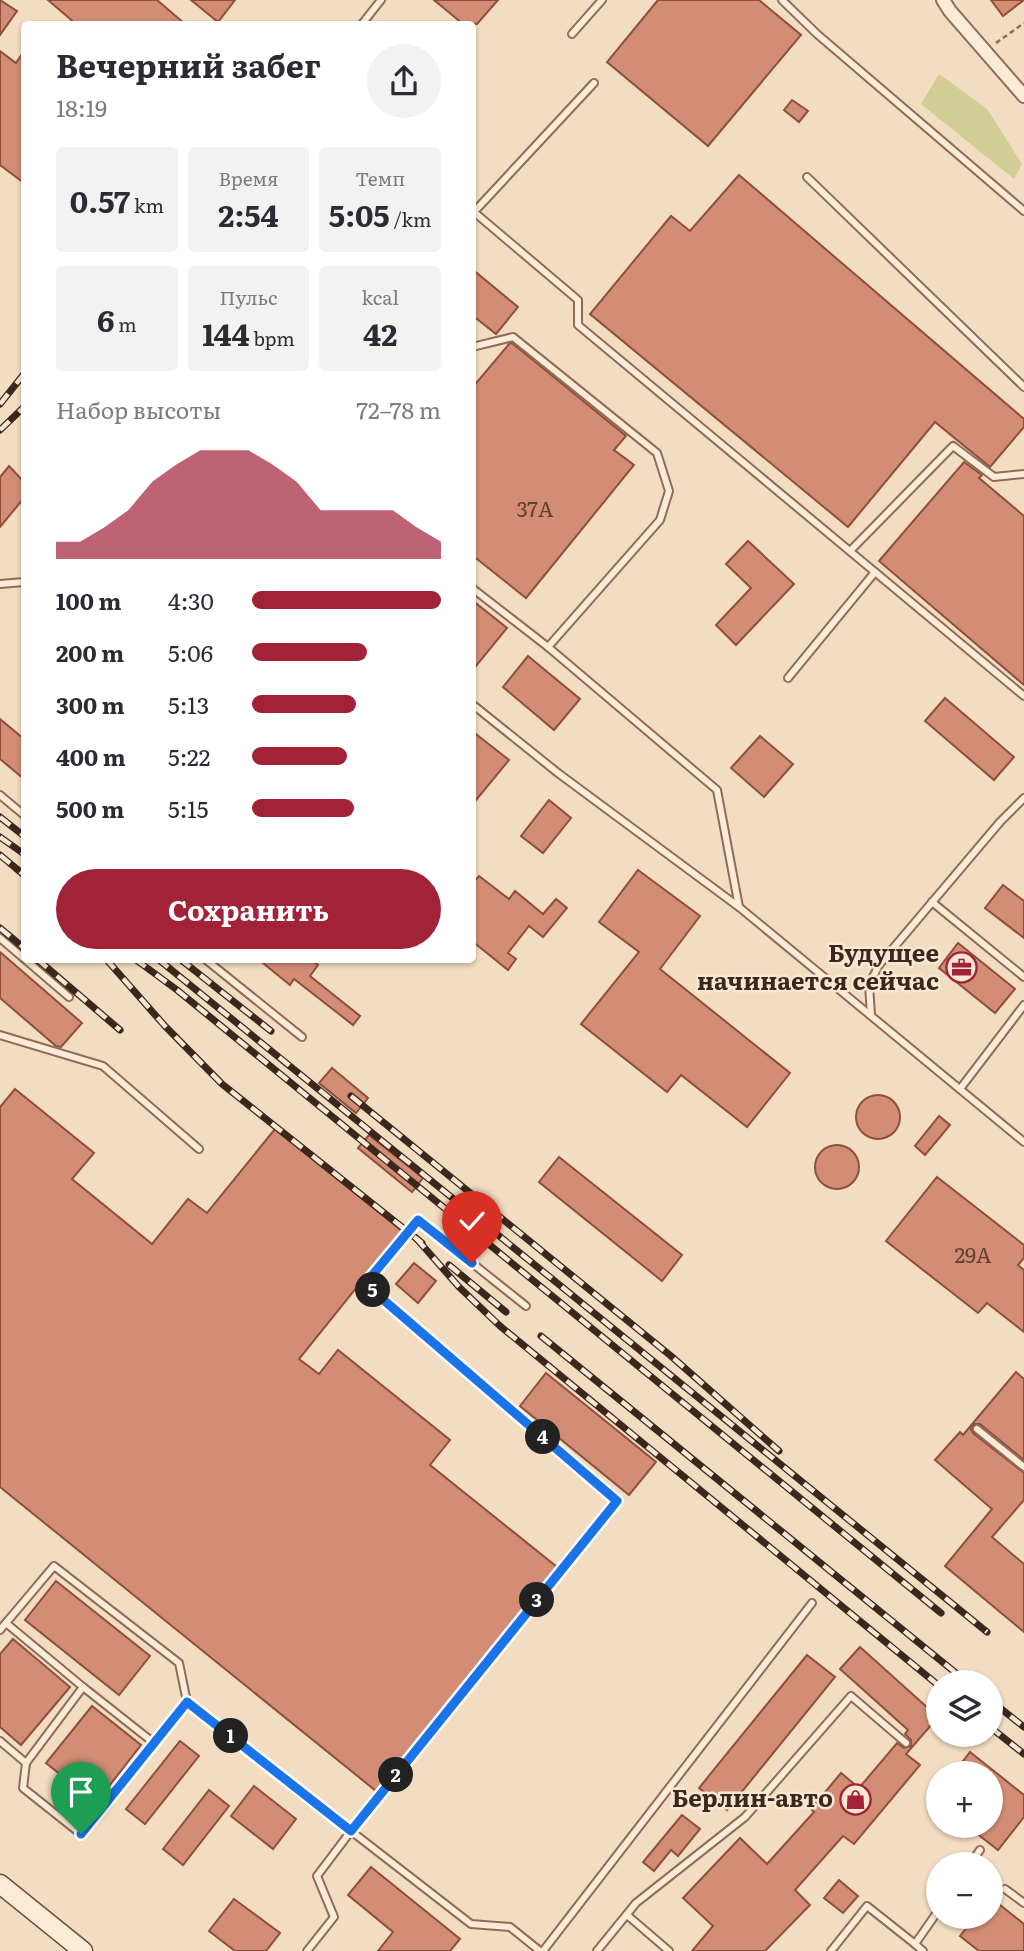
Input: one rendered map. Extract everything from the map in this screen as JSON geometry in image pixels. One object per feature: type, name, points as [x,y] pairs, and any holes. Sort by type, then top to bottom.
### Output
[{"type":"main road","points":[[0,1884],[83,1951]]},
{"type":"street","points":[[943,0],[1023,94]]},
{"type":"lane","points":[[364,21],[381,0]]},
{"type":"lane","points":[[572,34],[602,0]]},
{"type":"lane","points":[[782,0],[817,34],[1024,211]]},
{"type":"lane","points":[[476,210],[594,83]]},
{"type":"lane","points":[[807,177],[1024,387]]},
{"type":"lane","points":[[476,214],[578,300],[578,325],[1024,696]]},
{"type":"lane","points":[[476,346],[513,337],[657,453],[668,491],[660,520],[548,647]]},
{"type":"lane","points":[[850,551],[953,446],[993,477],[1024,474]]},
{"type":"lane","points":[[788,678],[875,572]]},
{"type":"lane","points":[[0,584],[21,582]]},
{"type":"lane","points":[[476,591],[548,647],[717,790],[739,907]]},
{"type":"lane","points":[[476,707],[568,780],[739,907],[1024,1142]]},
{"type":"lane","points":[[0,795],[21,812]]},
{"type":"lane","points":[[871,1015],[869,985],[879,965],[1000,822],[1024,798]]},
{"type":"lane","points":[[932,902],[1024,977]]},
{"type":"lane","points":[[0,938],[21,956]]},
{"type":"lane","points":[[29,963],[69,997]]},
{"type":"lane","points":[[210,963],[302,1037]]},
{"type":"lane","points":[[960,1089],[1024,1005]]},
{"type":"lane","points":[[0,1035],[103,1066],[199,1149]]},
{"type":"lane","points":[[307,1951],[334,1917],[317,1876],[617,1501],[365,1284],[418,1220],[526,1306]]},
{"type":"lane","points":[[978,1429],[1024,1467]]},
{"type":"lane","points":[[0,1630],[54,1566],[179,1662],[187,1702],[471,1924],[510,1927],[541,1951],[812,1603]]},
{"type":"lane","points":[[6,1623],[154,1743]]},
{"type":"lane","points":[[83,1687],[26,1763],[23,1787],[81,1834],[187,1702]]},
{"type":"lane","points":[[597,1951],[636,1903],[745,1817],[851,1696],[906,1743]]},
{"type":"lane","points":[[0,1741],[26,1763]]},
{"type":"lane","points":[[1005,1889],[1024,1903]]},
{"type":"lane","points":[[831,1951],[867,1906],[922,1951]]},
{"type":"lane","points":[[627,1915],[669,1951]]},
{"type":"lane","points":[[915,1944],[926,1928]]},
{"type":"path","points":[[985,51],[1024,23]]},
{"type":"shaded area","points":[[939,74],[987,109],[1022,164],[1014,179],[921,104]]},
{"type":"building","points":[[0,0],[17,11],[0,35]]},
{"type":"building","points":[[48,0],[157,0],[182,21],[72,21]]},
{"type":"building","points":[[191,0],[235,0],[217,21]]},
{"type":"building","points":[[434,0],[498,0],[477,24],[476,21],[459,21]]},
{"type":"building","points":[[658,0],[759,0],[801,35],[708,146],[607,62]]},
{"type":"building","points":[[991,0],[1024,0],[1003,16]]},
{"type":"building","points":[[0,51],[16,63],[21,56],[21,181],[0,165]]},
{"type":"building","points":[[792,100],[808,111],[799,122],[784,110]]},
{"type":"building","points":[[739,175],[1024,419],[1024,427],[990,467],[935,422],[848,527],[590,314],[671,216],[690,231]]},
{"type":"building","points":[[476,272],[518,307],[496,334],[476,318]]},
{"type":"building","points":[[512,343],[626,436],[614,450],[634,465],[526,598],[476,558],[476,383]]},
{"type":"building","points":[[964,462],[982,475],[979,478],[1024,516],[1024,685],[879,561]]},
{"type":"building","points":[[9,466],[21,479],[21,502],[0,527],[0,477]]},
{"type":"building","points":[[748,541],[794,584],[736,645],[716,625],[751,588],[726,564]]},
{"type":"building","points":[[476,603],[507,628],[476,666]]},
{"type":"building","points":[[528,656],[580,699],[554,730],[503,687]]},
{"type":"building","points":[[945,698],[1014,757],[994,780],[925,721]]},
{"type":"building","points":[[0,719],[21,736],[21,776],[0,759]]},
{"type":"building","points":[[476,734],[509,760],[476,800]]},
{"type":"building","points":[[760,736],[793,764],[764,797],[731,768]]},
{"type":"building","points":[[549,800],[571,818],[543,853],[521,836]]},
{"type":"building","points":[[638,870],[700,916],[660,969],[790,1073],[747,1127],[681,1075],[667,1092],[581,1024],[639,952],[599,922]]},
{"type":"building","points":[[479,876],[509,899],[515,891],[543,914],[556,899],[567,908],[543,937],[529,926],[508,953],[516,959],[508,970],[476,944],[476,879]]},
{"type":"building","points":[[1003,885],[1024,901],[1024,938],[985,908]]},
{"type":"building","points":[[958,943],[1015,989],[995,1013],[939,968]]},
{"type":"building","points":[[0,952],[82,1023],[61,1047],[56,1046],[0,998]]},
{"type":"building","points":[[263,963],[315,963],[318,965],[310,976],[360,1016],[353,1025],[294,979],[290,985]]},
{"type":"building","points":[[332,1068],[368,1098],[356,1113],[319,1083]]},
{"type":"building","points":[[15,1089],[94,1153],[72,1179],[152,1244],[188,1199],[207,1213],[275,1129],[402,1231],[299,1359],[319,1374],[338,1350],[450,1440],[430,1465],[557,1567],[376,1791],[0,1487],[0,1107]]},
{"type":"building","points":[[878,1095],[893,1102],[900,1117],[893,1132],[878,1139],[863,1132],[856,1117],[863,1102]]},
{"type":"building","points":[[939,1116],[950,1125],[925,1155],[915,1146]]},
{"type":"building","points":[[369,1135],[423,1178],[412,1192],[358,1148]]},
{"type":"building","points":[[837,1145],[852,1152],[859,1167],[852,1182],[837,1189],[822,1182],[815,1167],[822,1152]]},
{"type":"building","points":[[559,1157],[682,1255],[662,1281],[539,1182]]},
{"type":"building","points":[[937,1177],[1024,1245],[1024,1258],[1018,1265],[1024,1270],[1024,1332],[987,1303],[978,1313],[886,1241]]},
{"type":"building","points":[[414,1263],[436,1281],[418,1303],[396,1284]]},
{"type":"building","points":[[1016,1372],[1024,1379],[1024,1460],[980,1424],[974,1424],[971,1429],[1024,1473],[1024,1500],[992,1537],[1024,1564],[1024,1632],[945,1566],[992,1509],[935,1460],[960,1432],[963,1435]]},
{"type":"building","points":[[546,1373],[656,1462],[629,1495],[520,1406]]},
{"type":"building","points":[[56,1581],[150,1656],[119,1695],[25,1620]]},
{"type":"building","points":[[13,1639],[70,1687],[21,1745],[0,1727],[0,1654]]},
{"type":"building","points":[[860,1647],[926,1706],[926,1731],[906,1754],[920,1765],[854,1844],[843,1836],[795,1890],[810,1905],[765,1951],[692,1951],[713,1926],[683,1898],[740,1838],[767,1864],[814,1812],[811,1809],[841,1773],[859,1788],[897,1743],[904,1748],[911,1746],[911,1740],[905,1734],[908,1730],[840,1669]]},
{"type":"building","points":[[807,1655],[835,1677],[727,1810],[699,1788]]},
{"type":"building","points":[[92,1706],[141,1745],[96,1803],[46,1763]]},
{"type":"building","points":[[180,1741],[199,1756],[145,1824],[126,1809]]},
{"type":"building","points":[[970,1752],[981,1761],[963,1761]]},
{"type":"building","points":[[1003,1778],[1024,1795],[1024,1817],[998,1850],[983,1838],[1003,1838]]},
{"type":"building","points":[[254,1786],[296,1819],[273,1849],[231,1816]]},
{"type":"building","points":[[209,1790],[229,1806],[183,1865],[163,1849]]},
{"type":"building","points":[[682,1815],[700,1829],[678,1856],[671,1850],[654,1871],[643,1862]]},
{"type":"building","points":[[371,1867],[460,1939],[450,1951],[378,1951],[393,1932],[348,1895]]},
{"type":"building","points":[[839,1880],[858,1896],[843,1913],[824,1898]]},
{"type":"building","points":[[234,1899],[280,1933],[266,1951],[235,1951],[209,1931]]},
{"type":"building","points":[[1003,1907],[1024,1924],[1024,1951],[979,1951],[960,1936],[966,1929],[1003,1929]]},
{"type":"railway","points":[[0,404],[21,378]]},
{"type":"railway","points":[[0,430],[21,410]]},
{"type":"railway","points":[[0,817],[21,834]]},
{"type":"railway","points":[[0,837],[21,852]]},
{"type":"railway","points":[[0,855],[21,872]]},
{"type":"railway","points":[[0,928],[21,946]]},
{"type":"railway","points":[[42,963],[120,1030]]},
{"type":"railway","points":[[110,963],[164,1025],[222,1084],[422,1243]]},
{"type":"railway","points":[[140,963],[941,1613]]},
{"type":"railway","points":[[163,963],[987,1632]]},
{"type":"railway","points":[[185,963],[271,1031]]},
{"type":"railway","points":[[351,1096],[671,1356],[779,1451]]},
{"type":"railway","points":[[416,1238],[459,1287],[500,1326],[926,1675]]},
{"type":"railway","points":[[449,1265],[506,1312]]},
{"type":"railway","points":[[541,1336],[952,1670]]},
{"type":"railway","points":[[1003,1710],[1024,1727]]},
{"type":"railway","points":[[1003,1737],[1024,1754]]},
{"type":"place","name":"Будущее начинается сейчас","points":[[962,968]]},
{"type":"place","name":"Берлин-авто","points":[[856,1799]]},
{"type":"route","points":[[81,1834],[187,1702],[351,1831],[617,1501],[365,1284],[418,1220],[472,1263]]}]
